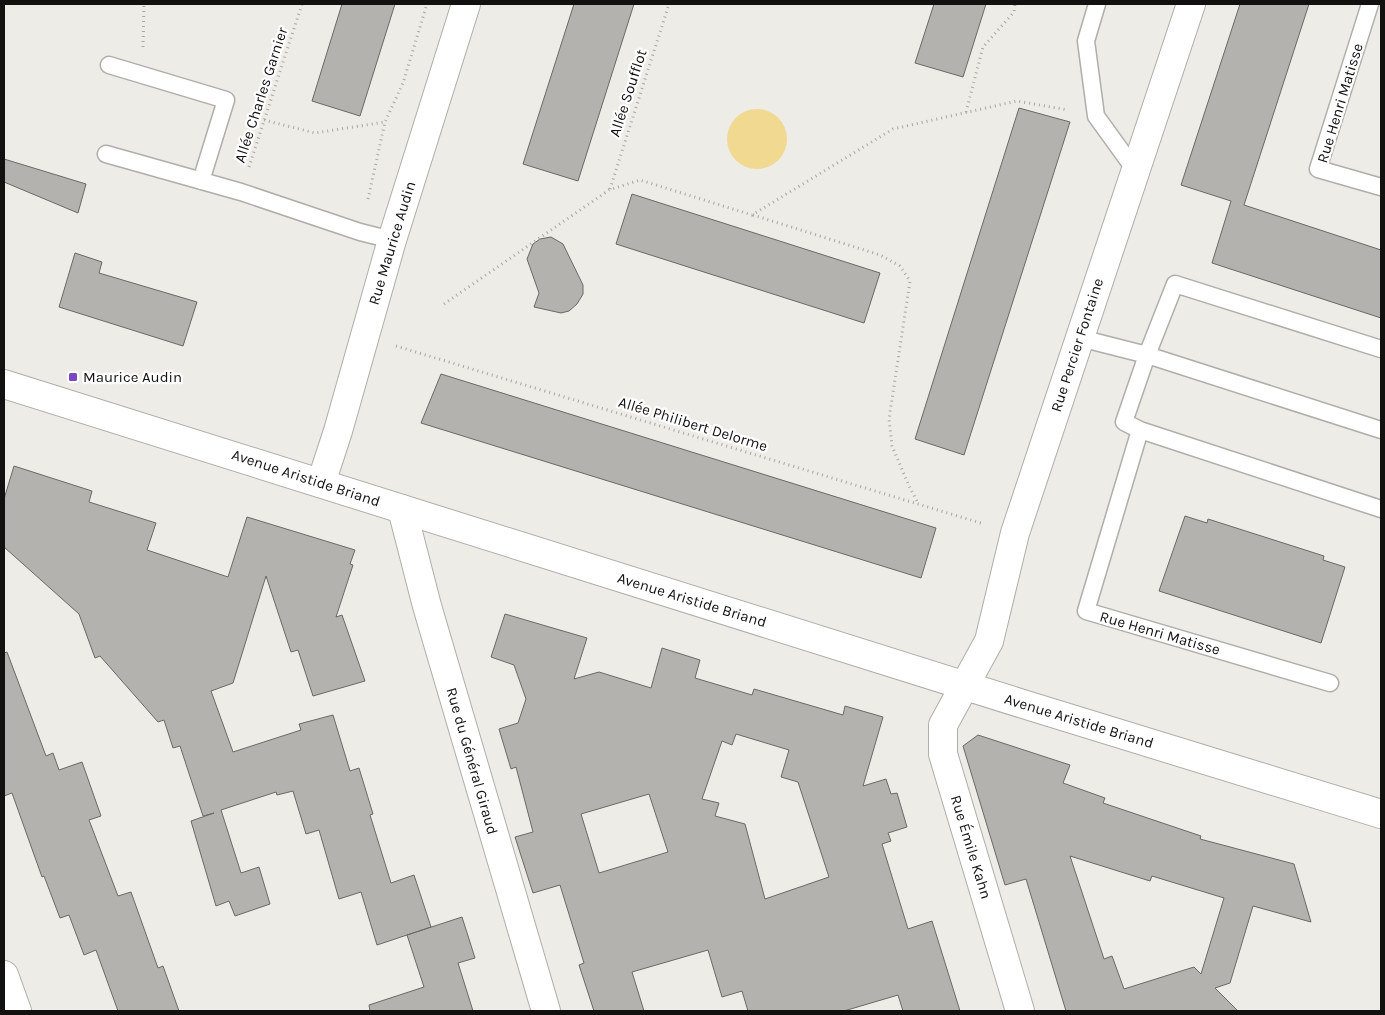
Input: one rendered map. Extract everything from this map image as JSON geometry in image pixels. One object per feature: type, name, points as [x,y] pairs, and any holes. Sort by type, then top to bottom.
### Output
[{"type":"street","name":"Rue Maurice Audin","points":[[321,483],[338,431],[392,240],[466,4]]},
{"type":"street","name":"Rue Percier Fontaine","points":[[964,685],[990,641],[1015,534],[1190,4]]},
{"type":"street","name":"Avenue Aristide Briand","points":[[4,384],[1381,814]]},
{"type":"street","name":"Rue du Général Giraud","points":[[402,509],[427,606],[546,1011]]},
{"type":"street","name":"Rue Émile Kahn","points":[[964,685],[943,725],[943,754],[1020,1011]]},
{"type":"street","points":[[4,975],[17,1011]]},
{"type":"lane","points":[[1097,4],[1086,41],[1096,116],[1135,170]]},
{"type":"lane","name":"Rue Henri Matisse","points":[[1370,4],[1318,168],[1381,187]]},
{"type":"lane","points":[[109,65],[226,100],[201,181]]},
{"type":"lane","points":[[106,154],[241,192],[360,232],[392,240]]},
{"type":"lane","points":[[1381,349],[1175,284],[1147,355],[1124,422],[1140,430],[1381,510]]},
{"type":"lane","points":[[1080,338],[1147,355],[1381,430]]},
{"type":"lane","name":"Rue Henri Matisse","points":[[1140,430],[1086,611],[1330,683]]},
{"type":"path","points":[[142,75],[144,4]]},
{"type":"path","name":"Allée Charles Garnier","points":[[241,192],[302,4]]},
{"type":"path","name":"Allée Soufflot","points":[[610,190],[669,4]]},
{"type":"path","points":[[966,112],[983,47],[1014,12],[1015,4]]},
{"type":"path","points":[[752,215],[892,129],[1017,101],[1096,116]]},
{"type":"path","points":[[264,120],[315,133],[385,122]]},
{"type":"path","points":[[444,304],[610,190],[640,180],[880,255],[900,266],[910,281],[889,419],[892,446],[919,504]]},
{"type":"path","name":"Allée Philibert Delorme","points":[[365,336],[1015,534]]},
{"type":"shaded area","points":[[751,109],[763,109],[774,114],[782,122],[787,133],[785,151],[774,164],[763,169],[751,169],[740,164],[732,156],[727,145],[727,133],[732,122],[740,114]]},
{"type":"building","points":[[342,4],[395,4],[360,116],[312,101]]},
{"type":"building","points":[[574,4],[634,4],[578,181],[523,164]]},
{"type":"building","points":[[934,4],[986,4],[963,77],[915,63]]},
{"type":"building","points":[[1240,4],[1309,4],[1244,205],[1381,250],[1381,318],[1212,263],[1231,201],[1181,185]]},
{"type":"building","points":[[1019,108],[1070,122],[964,455],[915,439]]},
{"type":"building","points":[[4,159],[86,184],[78,213],[4,182]]},
{"type":"building","points":[[632,194],[880,273],[864,323],[616,244]]},
{"type":"building","points":[[551,237],[563,244],[583,285],[583,294],[577,304],[569,311],[561,313],[534,307],[539,293],[527,259],[533,244],[540,239]]},
{"type":"building","points":[[75,253],[102,262],[99,273],[197,302],[183,346],[59,307]]},
{"type":"building","points":[[441,374],[936,528],[921,578],[421,423]]},
{"type":"building","points":[[14,466],[92,491],[89,502],[156,523],[147,550],[228,577],[247,517],[355,550],[350,564],[353,565],[336,617],[342,615],[365,681],[313,696],[298,650],[291,652],[266,576],[233,683],[211,691],[233,752],[301,730],[299,724],[333,715],[350,771],[359,768],[373,814],[370,815],[391,883],[414,875],[431,927],[377,945],[361,892],[339,899],[319,830],[306,834],[293,791],[277,795],[276,792],[221,810],[241,873],[259,867],[270,904],[235,916],[229,901],[216,906],[191,821],[214,813],[203,816],[180,746],[173,748],[164,720],[158,722],[100,656],[95,658],[79,614],[4,547],[4,499]]},
{"type":"building","points":[[1185,516],[1207,523],[1208,519],[1324,556],[1323,560],[1345,567],[1321,643],[1159,591]]},
{"type":"building","points":[[505,614],[587,638],[574,679],[599,672],[651,688],[662,648],[700,660],[695,678],[752,695],[754,689],[843,715],[845,706],[883,717],[863,786],[886,779],[891,794],[897,793],[907,827],[888,833],[891,841],[882,844],[908,929],[932,921],[960,1011],[903,1011],[898,995],[844,1011],[748,1011],[742,991],[722,997],[708,950],[632,972],[644,1011],[594,1011],[579,965],[584,963],[560,885],[533,893],[515,837],[533,832],[516,767],[511,769],[499,729],[518,723],[526,699],[514,665],[491,657]],"holes":[[[736,734],[789,750],[781,777],[798,782],[829,877],[765,899],[745,824],[715,816],[719,803],[702,799],[722,741],[732,745]],[[649,794],[668,852],[599,873],[581,814]]]},
{"type":"building","points":[[7,652],[46,756],[53,753],[59,770],[82,762],[101,816],[89,820],[118,896],[131,892],[158,968],[163,966],[179,1011],[118,1011],[96,950],[84,955],[69,915],[60,918],[44,876],[42,877],[12,793],[4,796],[4,653]]},
{"type":"building","points":[[978,735],[1070,765],[1063,783],[1105,798],[1103,803],[1201,836],[1200,839],[1294,864],[1311,922],[1253,906],[1230,983],[1215,988],[1238,1011],[1066,1011],[1026,879],[1005,885],[963,746]],"holes":[[[1070,856],[1150,881],[1152,876],[1224,898],[1201,974],[1194,967],[1124,989],[1112,956],[1104,959]]]},
{"type":"building","points":[[462,917],[475,958],[458,963],[473,1011],[370,1011],[369,1005],[424,987],[407,935]]},
{"type":"place","name":"Maurice Audin","points":[[73,377]]}]
